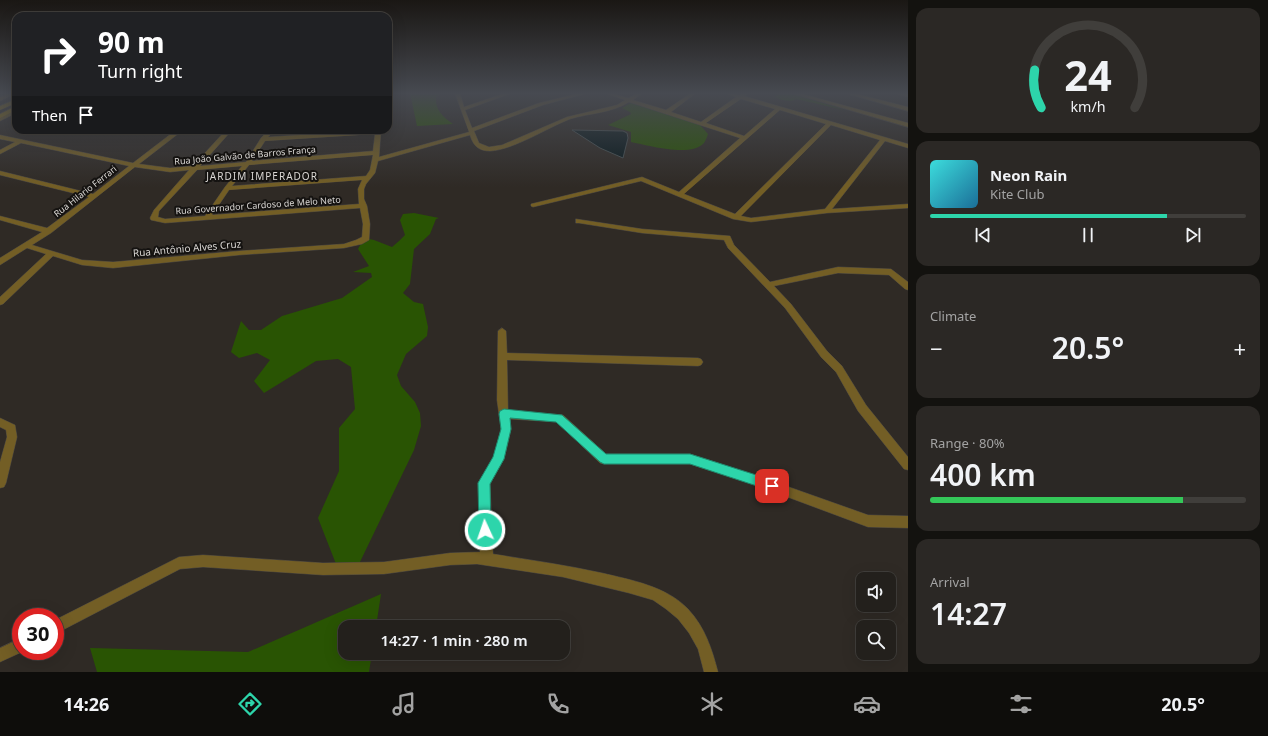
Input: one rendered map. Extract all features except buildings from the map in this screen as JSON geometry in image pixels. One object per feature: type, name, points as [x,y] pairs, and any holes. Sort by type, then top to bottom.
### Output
[{"type":"street","points":[[469,124],[476,144],[490,150],[504,146],[554,124]]},
{"type":"street","name":"Rua João Galvão de Barros França","points":[[0,137],[133,165],[170,170],[248,163],[375,156],[472,132],[491,124]]},
{"type":"street","points":[[704,124],[745,138]]},
{"type":"street","points":[[680,194],[760,124]]},
{"type":"street","points":[[736,217],[829,124]]},
{"type":"street","points":[[835,124],[908,146]]},
{"type":"street","name":"Rua Hilario Ferrari","points":[[0,262],[28,246],[175,134]]},
{"type":"street","points":[[194,168],[225,134]]},
{"type":"street","points":[[207,218],[227,188],[248,163],[268,134]]},
{"type":"street","points":[[264,139],[335,134]]},
{"type":"street","points":[[364,206],[361,188],[373,171],[378,134]]},
{"type":"street","points":[[827,211],[883,139]]},
{"type":"street","points":[[0,152],[19,142]]},
{"type":"street","name":"Rua Governador Cardoso de Melo Neto","points":[[194,168],[156,211],[154,218],[165,221],[364,206]]},
{"type":"street","points":[[0,173],[94,196]]},
{"type":"street","points":[[227,188],[368,178]]},
{"type":"street","points":[[533,205],[642,179],[736,217],[751,220],[827,211],[908,206]]},
{"type":"street","points":[[841,193],[846,202],[849,204],[867,208]]},
{"type":"street","points":[[750,204],[754,212],[766,218]]},
{"type":"street","name":"Rua Antônio Alves Cruz","points":[[28,246],[82,262],[112,265],[351,245],[366,238],[367,221],[364,206]]},
{"type":"street","points":[[0,218],[48,231]]},
{"type":"street","points":[[579,221],[642,231],[727,238],[731,246],[788,306],[824,354],[838,369],[862,408],[908,465]]},
{"type":"street","points":[[0,302],[52,253]]},
{"type":"street","points":[[767,285],[838,270],[891,272],[908,287]]},
{"type":"street","points":[[487,559],[484,516],[484,483],[499,459],[506,429],[502,400],[502,331]]},
{"type":"street","points":[[502,356],[698,362]]},
{"type":"street","points":[[504,414],[559,418],[604,459],[690,459],[758,481],[868,521],[908,522]]},
{"type":"street","points":[[0,422],[11,428],[12,437],[0,483]]},
{"type":"street","points":[[64,622],[178,563],[203,561],[323,569],[384,568],[450,559],[477,558],[563,571],[629,586],[656,595],[672,604],[694,628],[704,647],[711,672]]},
{"type":"street","points":[[0,655],[12,649]]},
{"type":"green space","points":[[417,124],[447,124],[417,126]]},
{"type":"green space","points":[[698,124],[708,134],[704,143],[698,147],[689,150],[679,150],[658,148],[631,142],[631,132],[608,125]]},
{"type":"green space","points":[[414,213],[439,218],[436,219],[430,234],[414,249],[410,284],[403,293],[414,302],[423,304],[428,327],[427,336],[406,354],[397,375],[401,386],[415,402],[420,413],[421,426],[414,450],[359,564],[336,564],[318,518],[339,471],[339,428],[355,409],[351,367],[338,359],[316,361],[264,393],[254,381],[270,360],[257,353],[239,358],[231,352],[241,321],[249,330],[261,330],[282,316],[342,298],[372,277],[371,273],[353,272],[369,266],[358,249],[364,238],[392,247],[405,235],[400,220],[403,214]]},
{"type":"green space","points":[[381,594],[377,620],[338,620],[338,660],[371,660],[369,672],[97,672],[90,648],[248,652]]},
{"type":"shaded area","points":[[572,130],[623,131],[627,133],[628,138],[623,158],[600,148]]},
{"type":"district","name":"JARDIM IMPERADOR","points":[[262,176]]},
{"type":"route","points":[[485,530],[484,483],[499,459],[506,429],[504,414],[559,418],[604,459],[690,459],[772,486]]}]
